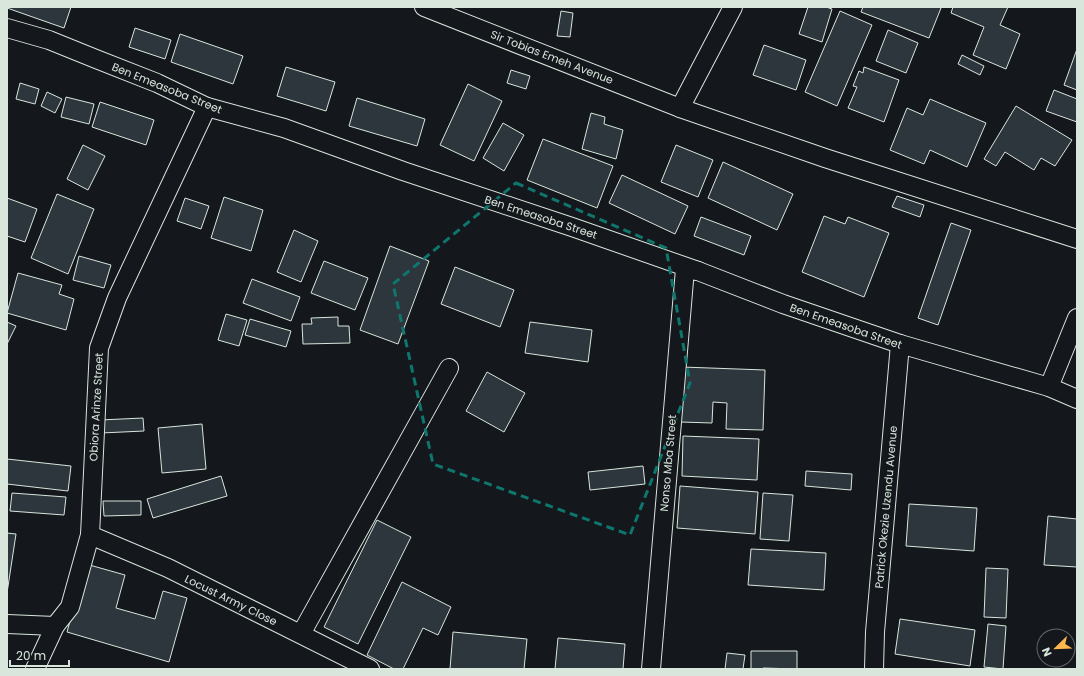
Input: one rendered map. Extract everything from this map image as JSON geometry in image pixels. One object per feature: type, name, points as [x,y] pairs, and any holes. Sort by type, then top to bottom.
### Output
[{"type":"street","name":"Sir Tobias Emeh Avenue","points":[[424,7],[680,108],[825,158],[1077,239]]},
{"type":"street","points":[[680,108],[733,7]]},
{"type":"street","name":"Ben Emeasoba Street","points":[[7,28],[49,40],[157,84],[207,107],[284,128],[403,172],[572,227],[698,271],[783,304],[900,344],[1049,387],[1077,399]]},
{"type":"street","name":"Obiora Arinze Street","points":[[35,669],[55,626],[70,607],[90,535],[99,348],[117,298],[207,107]]},
{"type":"street","name":"Nonso Mba Street","points":[[651,669],[685,269],[698,271]]},
{"type":"street","points":[[1049,387],[1077,318]]},
{"type":"street","name":"Patrick Okezie Uzendu Avenue","points":[[874,669],[875,632],[900,344]]},
{"type":"street","points":[[301,634],[449,368]]},
{"type":"street","name":"Locust Army Close","points":[[90,535],[168,568],[370,669]]},
{"type":"street","points":[[7,624],[55,626]]},
{"type":"highlighted area","points":[[516,183],[666,248],[690,383],[630,535],[433,464],[393,284]]},
{"type":"building","points":[[7,7],[71,7],[64,28]]},
{"type":"building","points":[[808,7],[826,7],[832,9],[822,42],[799,34]]},
{"type":"building","points":[[863,7],[941,8],[929,38],[861,12]]},
{"type":"building","points":[[953,7],[1008,7],[1000,25],[1020,34],[1006,69],[973,55],[984,27],[951,13]]},
{"type":"building","points":[[561,11],[573,13],[570,37],[557,36]]},
{"type":"building","points":[[840,11],[872,25],[837,106],[805,92]]},
{"type":"building","points":[[135,28],[171,40],[165,59],[129,47]]},
{"type":"building","points":[[888,30],[918,43],[906,73],[876,61]]},
{"type":"building","points":[[180,34],[243,56],[233,84],[171,62]]},
{"type":"building","points":[[764,45],[806,60],[796,90],[753,75]]},
{"type":"building","points":[[1077,49],[1077,90],[1064,85]]},
{"type":"building","points":[[962,55],[984,66],[980,75],[958,64]]},
{"type":"building","points":[[286,67],[335,82],[326,111],[277,96]]},
{"type":"building","points":[[864,67],[899,80],[884,122],[848,108],[857,87],[853,86],[859,71],[863,73]]},
{"type":"building","points":[[511,70],[530,76],[526,89],[507,83]]},
{"type":"building","points":[[20,83],[39,89],[35,104],[16,99]]},
{"type":"building","points":[[468,84],[502,101],[474,161],[440,145]]},
{"type":"building","points":[[1054,90],[1077,99],[1077,122],[1046,111]]},
{"type":"building","points":[[47,92],[62,99],[55,113],[41,106]]},
{"type":"building","points":[[66,97],[94,104],[89,124],[61,117]]},
{"type":"building","points":[[357,98],[425,119],[417,146],[349,126]]},
{"type":"building","points":[[930,99],[986,123],[967,167],[930,150],[924,164],[890,150],[907,108],[923,115]]},
{"type":"building","points":[[100,102],[154,120],[146,145],[92,127]]},
{"type":"building","points":[[1016,106],[1072,140],[1055,166],[1041,158],[1034,170],[1005,152],[996,166],[984,159]]},
{"type":"building","points":[[591,113],[605,117],[604,124],[623,130],[616,159],[582,149]]},
{"type":"building","points":[[503,123],[524,135],[504,171],[483,158]]},
{"type":"building","points":[[543,139],[613,166],[597,208],[527,180]]},
{"type":"building","points":[[83,145],[105,156],[88,190],[67,179]]},
{"type":"building","points":[[676,145],[713,160],[698,197],[661,182]]},
{"type":"building","points":[[723,162],[793,194],[777,230],[708,198]]},
{"type":"building","points":[[622,175],[688,206],[675,234],[609,203]]},
{"type":"building","points":[[57,194],[94,209],[68,274],[31,258]]},
{"type":"building","points":[[897,196],[924,205],[920,217],[892,207]]},
{"type":"building","points":[[224,197],[263,210],[251,251],[211,238]]},
{"type":"building","points":[[7,198],[37,209],[25,242],[7,236]]},
{"type":"building","points":[[185,198],[209,206],[201,229],[177,221]]},
{"type":"building","points":[[824,216],[845,224],[848,217],[889,233],[864,297],[802,272]]},
{"type":"building","points":[[701,217],[751,236],[744,255],[694,236]]},
{"type":"building","points":[[951,223],[971,230],[938,325],[918,318]]},
{"type":"building","points":[[294,230],[318,241],[301,282],[277,272]]},
{"type":"building","points":[[390,246],[429,261],[398,344],[360,330]]},
{"type":"building","points":[[79,256],[111,265],[104,288],[73,280]]},
{"type":"building","points":[[324,261],[368,278],[355,310],[311,293]]},
{"type":"building","points":[[455,267],[514,290],[500,327],[441,304]]},
{"type":"building","points":[[18,273],[62,285],[59,294],[74,299],[66,330],[7,313]]},
{"type":"building","points":[[252,279],[300,297],[291,321],[243,303]]},
{"type":"building","points":[[226,314],[247,320],[239,346],[218,340]]},
{"type":"building","points":[[338,317],[338,326],[349,326],[350,343],[303,344],[302,324],[312,324],[311,318]]},
{"type":"building","points":[[250,319],[291,331],[286,347],[245,335]]},
{"type":"building","points":[[7,322],[16,326],[7,344]]},
{"type":"building","points":[[530,322],[592,330],[588,362],[525,353]]},
{"type":"building","points":[[682,367],[765,370],[763,430],[726,429],[727,403],[713,402],[712,423],[681,422]]},
{"type":"building","points":[[487,372],[525,393],[504,432],[466,411]]},
{"type":"building","points":[[143,418],[144,431],[101,433],[100,420]]},
{"type":"building","points":[[202,424],[206,469],[162,473],[158,428]]},
{"type":"building","points":[[683,436],[759,439],[757,480],[682,476]]},
{"type":"building","points":[[7,459],[71,466],[68,491],[7,484]]},
{"type":"building","points":[[643,466],[645,484],[590,490],[588,472]]},
{"type":"building","points":[[806,471],[852,474],[851,490],[805,486]]},
{"type":"building","points":[[221,476],[227,496],[153,518],[147,499]]},
{"type":"building","points":[[680,486],[758,492],[755,534],[677,528]]},
{"type":"building","points":[[12,493],[66,497],[64,515],[10,511]]},
{"type":"building","points":[[763,493],[793,495],[789,541],[760,539]]},
{"type":"building","points":[[103,501],[141,501],[141,515],[104,516]]},
{"type":"building","points":[[909,504],[977,508],[974,551],[906,546]]},
{"type":"building","points":[[1048,516],[1077,519],[1077,567],[1044,565]]},
{"type":"building","points":[[377,520],[411,537],[358,644],[324,627]]},
{"type":"building","points":[[7,533],[16,534],[7,593]]},
{"type":"building","points":[[751,549],[826,553],[824,590],[748,585]]},
{"type":"building","points":[[86,564],[125,575],[116,608],[155,619],[163,591],[187,598],[169,662],[67,632]]},
{"type":"building","points":[[986,568],[1008,569],[1006,618],[984,617]]},
{"type":"building","points":[[402,582],[451,607],[438,635],[423,628],[403,669],[394,669],[367,655]]},
{"type":"building","points":[[900,619],[975,630],[970,666],[895,654]]},
{"type":"building","points":[[988,624],[1006,626],[1003,669],[984,667]]},
{"type":"building","points":[[453,632],[527,639],[524,669],[450,669]]},
{"type":"building","points":[[558,638],[625,644],[623,669],[555,669]]},
{"type":"building","points":[[751,651],[797,651],[797,669],[751,669]]},
{"type":"building","points":[[727,653],[745,655],[743,669],[725,669]]}]
